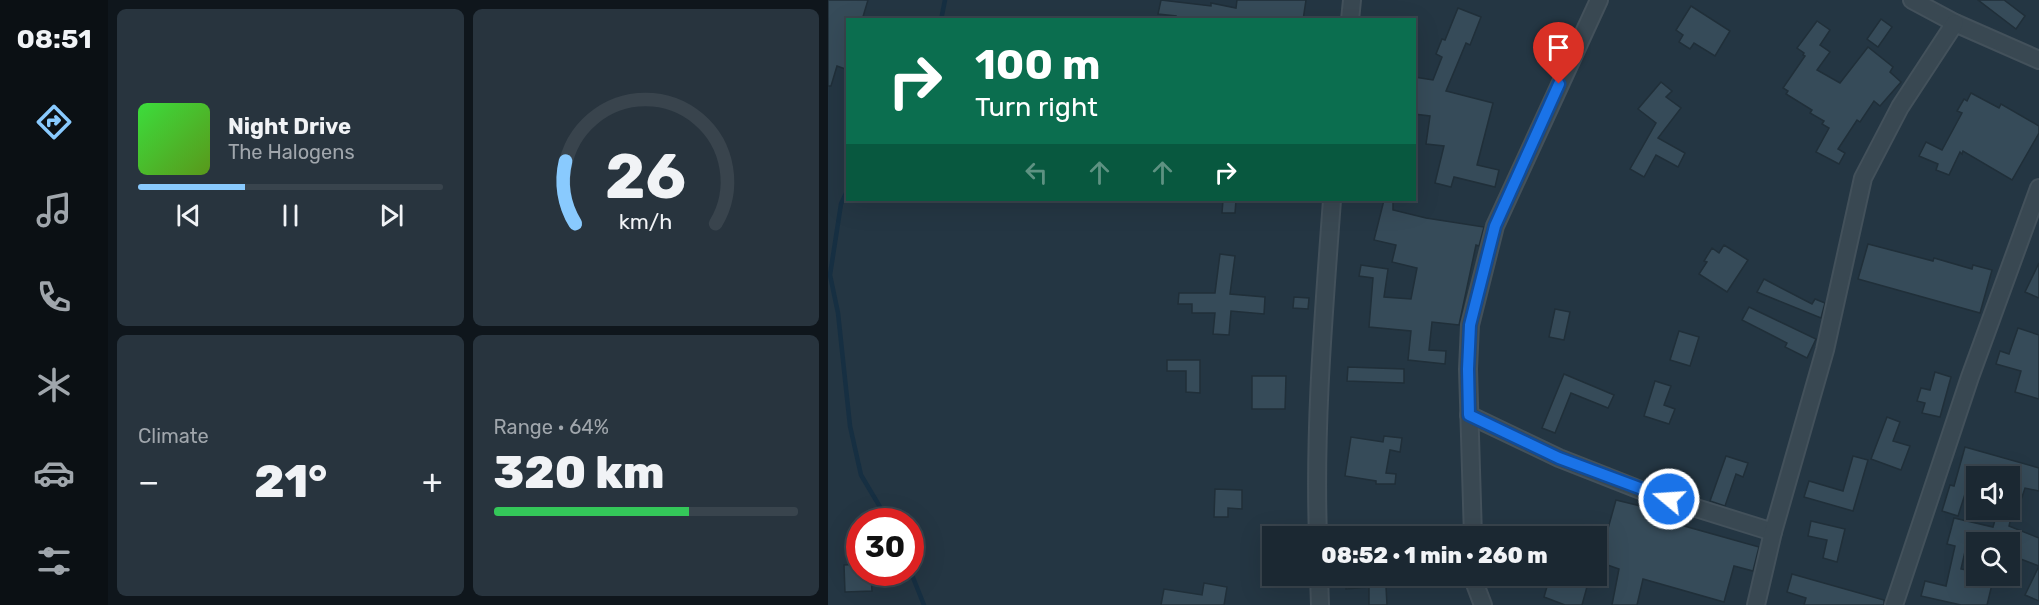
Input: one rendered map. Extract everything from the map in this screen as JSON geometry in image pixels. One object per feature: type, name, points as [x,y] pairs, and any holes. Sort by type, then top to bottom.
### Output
[{"type":"street","points":[[1350,18],[1352,0]]},
{"type":"street","points":[[1473,526],[1468,369],[1470,325],[1495,226],[1599,0]]},
{"type":"street","points":[[1912,0],[2039,60]]},
{"type":"street","points":[[1756,605],[1773,532],[1826,350],[1863,178],[1900,107],[1955,22]]},
{"type":"street","points":[[1894,605],[1970,377],[2032,228],[2038,193]]},
{"type":"street","points":[[1318,526],[1323,336],[1332,201]]},
{"type":"street","points":[[1469,415],[1559,458],[1648,493],[1773,532]]},
{"type":"street","points":[[1319,586],[1320,605]]},
{"type":"street","points":[[1476,586],[1483,605]]},
{"type":"building","points":[[828,0],[868,0],[863,18],[846,18],[846,69],[837,66],[831,86],[828,86]]},
{"type":"building","points":[[1161,0],[1211,6],[1211,3],[1236,8],[1237,0],[1306,0],[1303,18],[1176,18],[1176,16],[1158,14]]},
{"type":"building","points":[[1978,0],[2004,0],[2025,16],[2016,29]]},
{"type":"building","points":[[1691,6],[1730,31],[1715,56],[1694,43],[1690,49],[1679,42],[1683,35],[1676,30]]},
{"type":"building","points":[[1458,8],[1481,17],[1470,45],[1466,43],[1446,91],[1493,103],[1477,165],[1499,170],[1495,187],[1454,177],[1451,187],[1435,183],[1444,146],[1426,144],[1430,116],[1416,114],[1416,77],[1433,80],[1442,57],[1436,54],[1442,39],[1445,40]]},
{"type":"building","points":[[1881,19],[1892,27],[1878,47],[1867,39]]},
{"type":"building","points":[[1817,21],[1830,30],[1820,45],[1830,52],[1817,70],[1840,83],[1868,47],[1893,67],[1890,72],[1901,82],[1880,106],[1874,101],[1860,122],[1857,120],[1838,149],[1845,153],[1839,164],[1816,152],[1829,128],[1822,124],[1824,121],[1810,113],[1812,110],[1786,94],[1788,91],[1783,88],[1805,56],[1797,48]]},
{"type":"building","points":[[1661,82],[1672,91],[1666,97],[1681,108],[1658,138],[1685,153],[1678,167],[1656,155],[1644,177],[1630,169],[1656,123],[1638,109]]},
{"type":"building","points":[[1971,93],[1999,108],[2001,104],[2039,126],[2039,133],[2012,180],[1963,151],[1962,154],[1960,152],[1949,175],[1936,170],[1938,164],[1919,156],[1926,142],[1942,150],[1962,113],[1957,111],[1964,99],[1967,101]]},
{"type":"building","points":[[1223,201],[1236,201],[1235,213],[1222,213]]},
{"type":"building","points":[[1384,201],[1393,201],[1393,210],[1426,218],[1484,227],[1479,246],[1476,245],[1459,325],[1432,322],[1429,350],[1446,351],[1445,364],[1408,360],[1411,331],[1369,327],[1373,278],[1359,276],[1361,265],[1388,269],[1384,297],[1411,299],[1417,268],[1392,262],[1396,245],[1374,240]]},
{"type":"building","points":[[1868,244],[1933,261],[1934,258],[1972,269],[1973,265],[1992,270],[1980,313],[1858,279]]},
{"type":"building","points":[[1724,245],[1748,260],[1727,292],[1699,274],[1712,248],[1719,253]]},
{"type":"building","points":[[1220,254],[1235,256],[1230,294],[1265,297],[1264,314],[1231,311],[1229,335],[1213,334],[1215,313],[1192,313],[1192,304],[1178,304],[1179,293],[1215,293]]},
{"type":"building","points":[[2039,263],[2039,298],[2025,292]]},
{"type":"building","points":[[1764,279],[1812,304],[1815,299],[1825,303],[1821,318],[1757,292]]},
{"type":"building","points":[[1294,297],[1309,298],[1308,309],[1293,308]]},
{"type":"building","points":[[1749,307],[1816,339],[1807,358],[1785,347],[1787,343],[1742,320]]},
{"type":"building","points":[[1555,309],[1570,312],[1564,340],[1549,337]]},
{"type":"building","points":[[2018,328],[2039,335],[2039,399],[2015,392],[2021,371],[1996,364],[2000,351],[2009,354]]},
{"type":"building","points":[[1679,331],[1699,337],[1690,366],[1670,360]]},
{"type":"building","points":[[1167,360],[1200,360],[1200,393],[1186,392],[1186,371],[1167,371]]},
{"type":"building","points":[[1348,367],[1404,369],[1404,383],[1347,381]]},
{"type":"building","points":[[1935,372],[1951,377],[1940,417],[1922,413],[1925,403],[1917,401],[1921,388],[1930,390]]},
{"type":"building","points":[[1564,374],[1614,395],[1608,408],[1571,393],[1555,433],[1542,428]]},
{"type":"building","points":[[1252,376],[1286,376],[1285,409],[1252,409]]},
{"type":"building","points":[[1655,381],[1671,386],[1664,405],[1675,409],[1669,424],[1644,416]]},
{"type":"building","points":[[1887,417],[1900,422],[1893,441],[1910,446],[1901,470],[1871,459]]},
{"type":"building","points":[[1384,436],[1402,438],[1400,452],[1390,450],[1386,473],[1396,474],[1395,484],[1376,484],[1376,481],[1345,476],[1351,437],[1383,442]]},
{"type":"building","points":[[1965,447],[2039,468],[2039,491],[2025,488],[2020,503],[2020,466],[1966,466],[1966,491],[1958,516],[1942,511],[1950,485],[1954,486]]},
{"type":"building","points":[[1726,456],[1748,463],[1743,477],[1736,474],[1725,506],[1710,501]]},
{"type":"building","points":[[1853,456],[1868,460],[1853,511],[1804,497],[1809,481],[1843,491]]},
{"type":"building","points":[[1215,489],[1242,490],[1242,509],[1228,508],[1228,517],[1214,517]]},
{"type":"building","points":[[1616,500],[1657,510],[1654,519],[1759,547],[1753,571],[1734,566],[1724,602],[1643,579],[1637,605],[1612,605],[1619,569],[1607,565],[1607,532]]},
{"type":"building","points":[[1954,518],[1993,527],[1995,520],[2010,520],[2009,526],[2039,538],[2039,566],[2020,559],[2020,532],[1966,532],[1966,547],[1961,569],[1966,570],[1966,586],[1992,586],[1987,605],[1961,605],[1921,596],[1925,581],[1946,586],[1955,546],[1947,544]]},
{"type":"building","points":[[1811,521],[1845,529],[1837,562],[1823,558],[1827,540],[1808,536]]},
{"type":"building","points":[[844,565],[846,565],[846,586],[872,586],[872,591],[845,592]]},
{"type":"building","points":[[2039,566],[2039,601],[2025,595]]},
{"type":"building","points":[[1792,574],[1884,600],[1884,605],[1804,605],[1806,598],[1787,592]]},
{"type":"building","points":[[1204,583],[1227,587],[1224,605],[1161,605],[1164,589],[1202,595]]},
{"type":"building","points":[[1346,586],[1445,586],[1386,587],[1387,605],[1369,605],[1369,587],[1346,589]]},
{"type":"building","points":[[1547,586],[1587,586],[1582,605],[1565,605],[1544,597]]},
{"type":"waterway","points":[[941,18],[945,0]]},
{"type":"waterway","points":[[846,193],[841,204],[830,275],[838,313],[850,426],[861,475],[881,508]]},
{"type":"waterway","points":[[916,586],[924,605]]},
{"type":"route","points":[[1559,84],[1495,226],[1470,325],[1469,415],[1559,458],[1669,499]]}]
